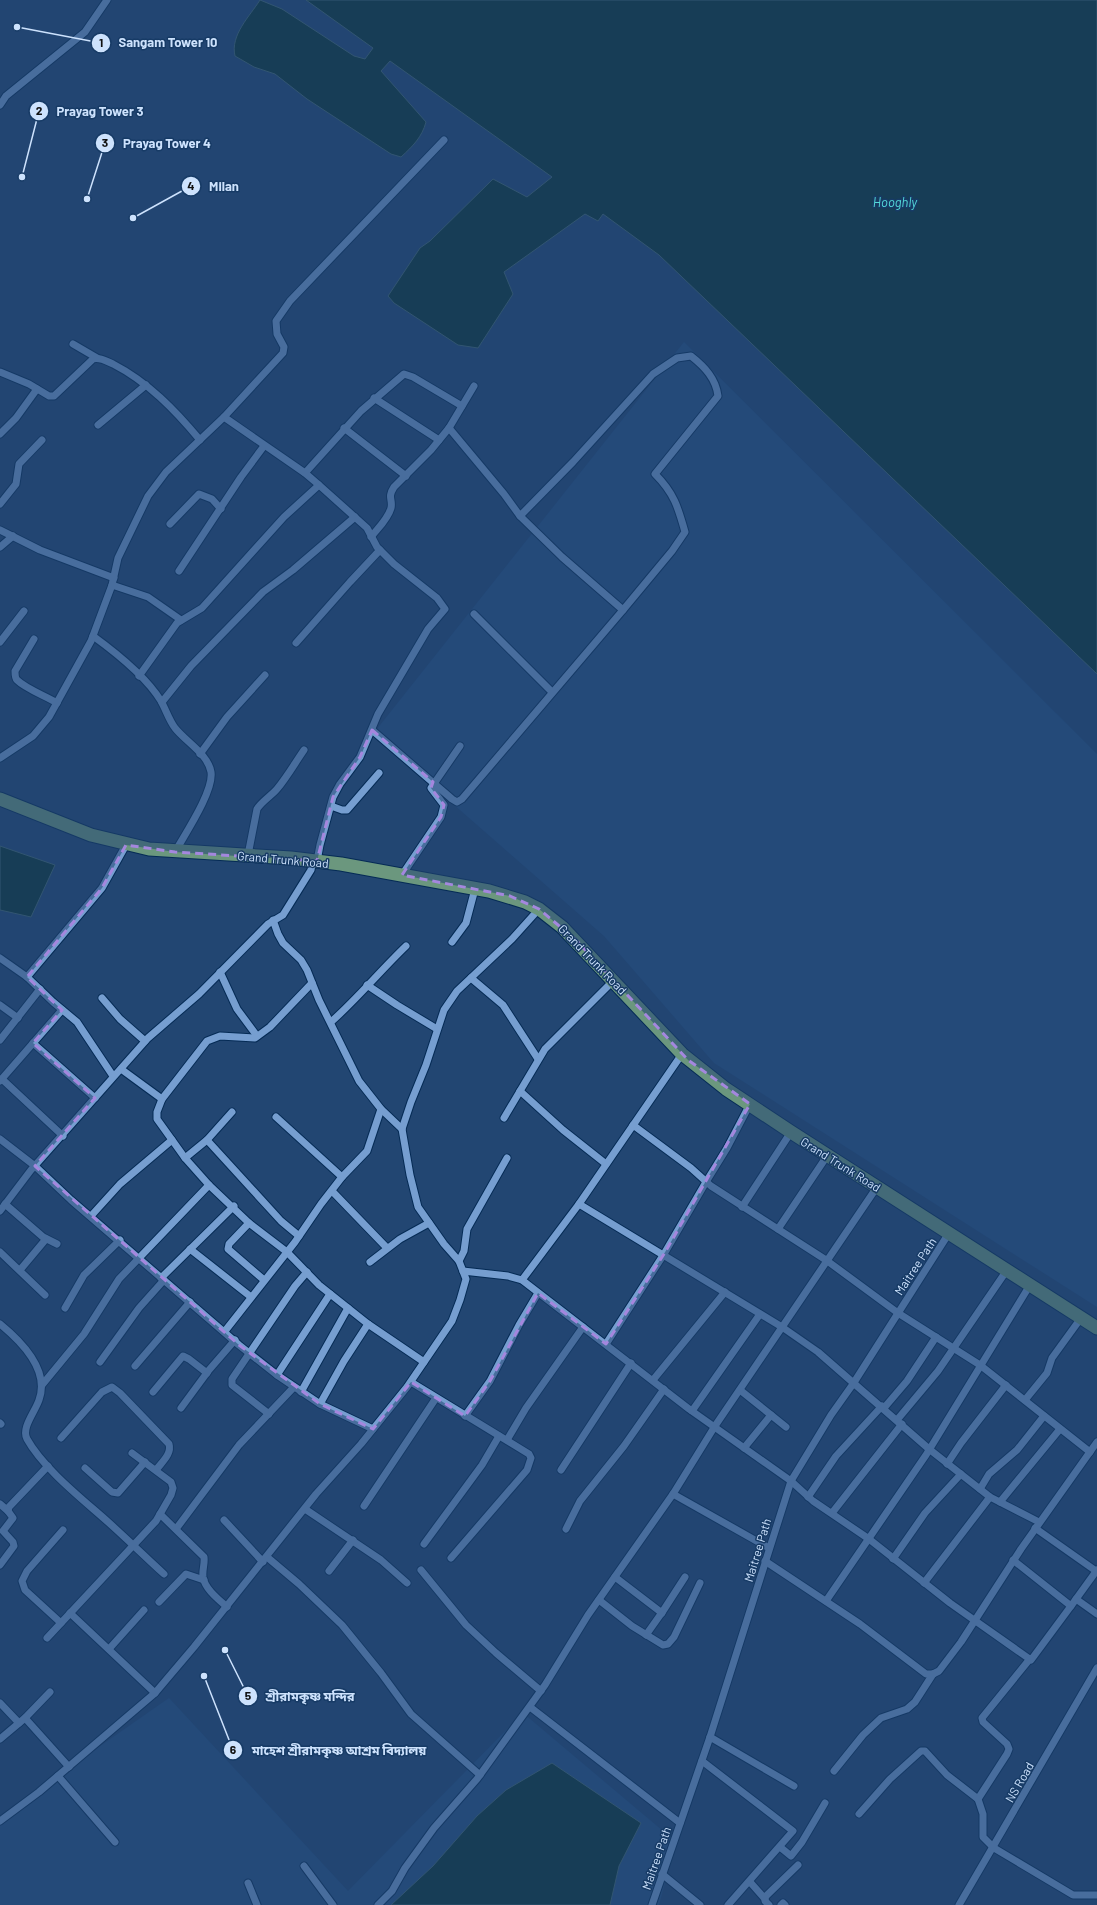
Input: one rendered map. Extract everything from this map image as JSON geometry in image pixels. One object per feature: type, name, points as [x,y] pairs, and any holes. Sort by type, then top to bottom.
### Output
[{"type":"main road","name":"Grand Trunk Road","points":[[0,799],[67,826],[126,845],[175,852],[248,855],[315,861],[474,888],[510,896],[539,909],[562,927],[614,980],[682,1054],[726,1089],[827,1156],[1097,1328]]},
{"type":"street","points":[[0,105],[6,96],[85,32],[107,0]]},
{"type":"street","points":[[1,754],[33,736],[49,717],[57,703],[93,636],[113,582],[118,558],[148,496],[166,472],[224,417],[283,353],[284,347],[277,334],[276,321],[290,301],[444,140]]},
{"type":"street","points":[[73,344],[97,358],[122,369],[146,385],[178,414],[200,440]]},
{"type":"street","points":[[372,730],[458,802],[462,799],[623,610],[672,551],[685,532],[675,499],[664,482],[655,474],[718,396],[717,384],[702,364],[691,356],[676,358],[653,374],[573,462],[520,516]]},
{"type":"street","points":[[0,372],[29,384],[49,396],[54,396],[86,364],[97,358]]},
{"type":"street","points":[[305,473],[344,428],[374,398],[404,374],[408,374],[462,406]]},
{"type":"street","points":[[98,425],[146,385]]},
{"type":"street","points":[[372,537],[390,510],[392,504],[390,493],[449,428],[474,386]]},
{"type":"street","points":[[0,434],[16,418],[37,389]]},
{"type":"street","points":[[374,398],[439,440]]},
{"type":"street","points":[[0,1212],[35,1166],[63,1136],[94,1098],[145,1041],[199,994],[268,924],[284,915],[315,861],[331,806],[340,784],[360,758],[378,714],[428,629],[445,609],[437,598],[394,564],[380,550],[367,528],[319,484],[224,417]]},
{"type":"street","points":[[344,428],[406,476]]},
{"type":"street","points":[[449,428],[504,494],[520,516],[562,557],[623,610]]},
{"type":"street","points":[[0,504],[16,484],[19,464],[42,440]]},
{"type":"street","points":[[179,571],[222,509],[241,477],[264,446]]},
{"type":"street","points":[[138,676],[177,623],[196,613],[202,608],[284,518],[319,484]]},
{"type":"street","points":[[170,524],[199,494],[212,499],[222,509]]},
{"type":"street","points":[[162,702],[191,666],[263,592],[293,570],[355,517]]},
{"type":"street","points":[[0,530],[113,582],[148,596],[181,620]]},
{"type":"street","points":[[0,547],[12,536]]},
{"type":"street","points":[[296,643],[380,550]]},
{"type":"street","points":[[0,642],[24,611]]},
{"type":"street","points":[[474,614],[552,692]]},
{"type":"street","points":[[93,636],[117,653],[151,688],[162,702],[175,728],[208,761],[211,773],[207,794],[175,852]]},
{"type":"street","points":[[34,639],[15,671],[15,676],[17,680],[24,685],[57,703]]},
{"type":"street","points":[[200,754],[227,717],[265,675]]},
{"type":"street","points":[[402,875],[444,808],[444,805],[431,788],[433,782],[460,746]]},
{"type":"street","points":[[248,855],[257,809],[260,803],[271,796],[279,787],[304,750]]},
{"type":"street","points":[[331,806],[342,810],[347,810],[378,773]]},
{"type":"street","points":[[27,977],[102,888],[126,845]]},
{"type":"street","points":[[452,942],[466,923],[474,888]]},
{"type":"street","points":[[0,1821],[69,1767],[155,1693],[411,1382],[452,1321],[466,1279],[459,1260],[444,1244],[418,1207],[410,1175],[402,1129],[426,1065],[444,1010],[457,991],[512,939],[539,909]]},
{"type":"street","points":[[274,920],[278,934],[283,943],[301,960],[359,1082],[381,1109],[402,1129]]},
{"type":"street","points":[[331,1022],[353,1003],[367,985],[406,946]]},
{"type":"street","points":[[0,958],[27,977],[77,1022],[113,1076]]},
{"type":"street","points":[[220,972],[237,1009],[257,1036]]},
{"type":"street","points":[[471,978],[503,1005],[538,1059]]},
{"type":"street","points":[[504,1118],[538,1059],[562,1031],[614,980]]},
{"type":"street","points":[[312,983],[270,1028],[257,1036],[247,1038],[220,1036],[207,1041],[162,1099],[157,1112],[157,1119],[186,1158],[209,1184],[234,1206],[249,1223],[287,1252],[330,1294],[368,1324],[424,1362]]},
{"type":"street","points":[[367,985],[397,1006],[437,1029]]},
{"type":"street","points":[[0,1040],[40,989]]},
{"type":"street","points":[[102,998],[120,1019],[145,1041]]},
{"type":"street","points":[[0,1005],[18,1018]]},
{"type":"street","points":[[62,1010],[1,1080],[63,1136]]},
{"type":"street","points":[[33,1043],[94,1098]]},
{"type":"street","points":[[522,1280],[579,1204],[682,1054]]},
{"type":"street","points":[[121,1069],[162,1099]]},
{"type":"street","points":[[520,1090],[562,1130],[606,1164]]},
{"type":"street","points":[[606,1344],[664,1254],[727,1148],[750,1104]]},
{"type":"street","points":[[225,1331],[250,1297],[287,1252],[342,1177],[367,1151],[381,1109]]},
{"type":"street","points":[[186,1158],[207,1140],[232,1112]]},
{"type":"street","points":[[276,1117],[342,1177]]},
{"type":"street","points":[[633,1125],[691,1168],[706,1182],[742,1207],[826,1260],[898,1313],[980,1365],[1060,1429],[1094,1448],[1013,1560],[961,1642],[939,1671],[933,1674],[926,1674],[860,1624],[765,1561]]},
{"type":"street","points":[[742,1207],[790,1132]]},
{"type":"street","points":[[0,1139],[35,1166],[120,1240],[162,1279],[277,1375],[320,1404],[373,1429]]},
{"type":"street","points":[[91,1216],[120,1184],[172,1140]]},
{"type":"street","points":[[207,1140],[281,1221],[299,1236]]},
{"type":"street","points":[[778,1229],[827,1156]]},
{"type":"street","points":[[459,1260],[464,1252],[466,1229],[507,1158]]},
{"type":"street","points":[[42,1385],[84,1334],[119,1279],[209,1184]]},
{"type":"street","points":[[378,1905],[392,1891],[405,1868],[434,1828],[480,1775],[530,1707],[599,1600],[673,1494],[715,1426],[826,1260],[877,1187]]},
{"type":"street","points":[[332,1191],[388,1248]]},
{"type":"street","points":[[5,1204],[46,1239],[57,1244]]},
{"type":"street","points":[[579,1204],[664,1254],[782,1327],[818,1352],[853,1384],[883,1407],[947,1464],[990,1497],[1037,1525],[1097,1571],[1032,1660],[1029,1660],[982,1718],[983,1722],[1007,1744],[1009,1749],[978,1799]]},
{"type":"street","points":[[100,1362],[162,1279],[234,1206]]},
{"type":"street","points":[[249,1223],[229,1244],[228,1249],[264,1280]]},
{"type":"street","points":[[370,1262],[388,1248],[429,1223]]},
{"type":"street","name":"Maitree Path","points":[[652,1905],[710,1737],[791,1481],[831,1415],[853,1384],[949,1233]]},
{"type":"street","points":[[20,1270],[46,1239]]},
{"type":"street","points":[[65,1308],[84,1274],[120,1240]]},
{"type":"street","points":[[190,1249],[250,1297]]},
{"type":"street","points":[[0,1252],[45,1295]]},
{"type":"street","points":[[832,1513],[934,1376],[1007,1270]]},
{"type":"street","points":[[269,1414],[231,1383],[235,1373],[249,1352],[306,1272]]},
{"type":"street","points":[[463,1272],[508,1276],[522,1280],[692,1411],[791,1481],[808,1497],[869,1539],[974,1621],[1029,1660]]},
{"type":"street","points":[[826,1601],[929,1449],[1030,1285]]},
{"type":"street","points":[[652,1380],[725,1292]]},
{"type":"street","points":[[466,1416],[490,1381],[519,1325],[538,1293]]},
{"type":"street","points":[[277,1375],[330,1294]]},
{"type":"street","points":[[135,1366],[190,1302]]},
{"type":"street","points":[[301,1392],[348,1308]]},
{"type":"street","points":[[692,1411],[760,1314]]},
{"type":"street","points":[[1025,1400],[1047,1373],[1052,1358],[1081,1318]]},
{"type":"street","points":[[0,1324],[30,1354],[39,1371],[42,1385],[40,1399],[25,1434],[36,1454],[72,1490],[164,1574]]},
{"type":"street","points":[[320,1404],[344,1361],[368,1324]]},
{"type":"street","points":[[507,1440],[520,1417],[583,1327]]},
{"type":"street","points":[[808,1497],[836,1456],[907,1381],[936,1337]]},
{"type":"street","points":[[181,1408],[207,1373],[235,1340]]},
{"type":"street","points":[[153,1392],[183,1356],[207,1373]]},
{"type":"street","points":[[561,1470],[631,1363]]},
{"type":"street","points":[[411,1382],[507,1440],[529,1454],[531,1458],[527,1470],[451,1558]]},
{"type":"street","points":[[947,1464],[961,1443],[1006,1385]]},
{"type":"street","points":[[176,1529],[239,1444],[294,1387]]},
{"type":"street","points":[[62,1438],[102,1392],[112,1388],[120,1393],[169,1444],[170,1448],[168,1454],[156,1470]]},
{"type":"street","points":[[566,1529],[580,1501],[620,1451],[664,1389]]},
{"type":"street","points":[[740,1390],[786,1427]]},
{"type":"street","points":[[364,1506],[436,1398]]},
{"type":"street","points":[[744,1448],[771,1414]]},
{"type":"street","points":[[980,1489],[989,1474],[1017,1450],[1044,1416]]},
{"type":"street","points":[[1000,1502],[1060,1429]]},
{"type":"street","points":[[424,1544],[482,1465],[499,1436]]},
{"type":"street","points":[[47,1638],[133,1546],[160,1514],[171,1495],[173,1488],[171,1482],[132,1453]]},
{"type":"street","points":[[85,1468],[112,1492],[118,1493],[145,1462]]},
{"type":"street","points":[[8,1511],[13,1502],[48,1466]]},
{"type":"street","points":[[893,1559],[925,1513],[961,1474]]},
{"type":"street","points":[[673,1494],[769,1548]]},
{"type":"street","points":[[924,1583],[990,1497]]},
{"type":"street","points":[[0,1504],[8,1511],[12,1518],[3,1531],[13,1542],[14,1546],[0,1565]]},
{"type":"street","points":[[305,1509],[381,1560],[408,1583]]},
{"type":"street","points":[[160,1514],[204,1557],[204,1580],[212,1593],[227,1607]]},
{"type":"street","points":[[224,1520],[265,1559],[299,1584],[342,1625],[381,1672],[410,1714],[480,1775]]},
{"type":"street","points":[[61,1624],[25,1590],[22,1581],[27,1571],[63,1530]]},
{"type":"street","points":[[330,1571],[353,1540]]},
{"type":"street","points":[[1013,1560],[1071,1606]]},
{"type":"street","points":[[421,1570],[466,1625],[496,1653],[541,1691]]},
{"type":"street","points":[[159,1602],[186,1574],[204,1580]]},
{"type":"street","points":[[615,1577],[662,1613]]},
{"type":"street","points":[[646,1635],[685,1577]]},
{"type":"street","points":[[599,1600],[663,1646],[668,1644],[674,1636],[700,1583]]},
{"type":"street","points":[[1076,1599],[1097,1614]]},
{"type":"street","points":[[109,1648],[144,1610]]},
{"type":"street","points":[[70,1613],[109,1648],[155,1693]]},
{"type":"street","name":"NS Road","points":[[959,1905],[994,1848],[1097,1668]]},
{"type":"street","points":[[834,1771],[863,1735],[881,1718],[907,1709],[915,1702],[933,1674]]},
{"type":"street","points":[[0,1739],[22,1720],[50,1692]]},
{"type":"street","points":[[0,1703],[22,1720],[69,1767]]},
{"type":"street","points":[[530,1707],[680,1823]]},
{"type":"street","points":[[710,1737],[794,1786]]},
{"type":"street","points":[[860,1814],[890,1779],[922,1751],[925,1751],[947,1776],[978,1799],[982,1814],[983,1837],[994,1848],[1073,1895],[1097,1895]]},
{"type":"street","points":[[702,1761],[793,1831],[750,1882],[728,1905]]},
{"type":"street","points":[[58,1776],[115,1842]]},
{"type":"street","points":[[780,1847],[791,1856],[802,1842],[825,1803]]},
{"type":"street","points":[[767,1902],[767,1895],[798,1865]]},
{"type":"street","points":[[304,1866],[334,1905]]},
{"type":"street","points":[[662,1874],[700,1905]]},
{"type":"street","points":[[750,1882],[767,1902]]},
{"type":"street","points":[[248,1883],[257,1905]]},
{"type":"street","points":[[781,1905],[783,1903],[785,1905]]},
{"type":"highlighted area","points":[[372,730],[433,782],[431,788],[444,805],[441,817],[402,875],[510,896],[539,909],[576,940],[688,1060],[750,1104],[664,1254],[606,1344],[538,1293],[490,1381],[465,1416],[411,1382],[373,1429],[320,1404],[239,1345],[35,1166],[95,1098],[33,1043],[62,1010],[27,977],[102,888],[126,845],[175,852],[317,861],[333,797],[360,757]]},
{"type":"shaded area","points":[[684,342],[1097,754],[1097,1307],[714,1063],[604,936],[373,734]]},
{"type":"shaded area","points":[[169,1698],[348,1891],[523,1713],[676,1842],[659,1905],[0,1905],[0,1816]]},
{"type":"water","name":"Hooghly","points":[[260,0],[282,9],[354,56],[365,59],[373,48],[306,0],[1097,0],[1097,674],[659,255],[603,214],[598,221],[585,214],[504,272],[513,294],[478,348],[458,345],[394,303],[388,296],[420,248],[430,241],[493,179],[527,197],[552,177],[390,61],[381,71],[426,122],[416,141],[401,157],[391,154],[307,99],[275,74],[254,67],[235,56],[234,48],[238,33]]},
{"type":"water","points":[[0,846],[55,865],[31,917],[0,910]]},
{"type":"water","points":[[552,1763],[641,1823],[619,1866],[610,1905],[391,1905],[433,1866],[477,1816],[506,1790]]},
{"type":"place","name":"Sangam Tower 10","points":[[17,27]]},
{"type":"place","name":"Prayag Tower 3","points":[[22,177]]},
{"type":"place","name":"Prayag Tower 4","points":[[87,199]]},
{"type":"place","name":"Milan","points":[[133,218]]},
{"type":"place","name":"শ্রীরামকৃষ্ণ মন্দির","points":[[225,1650]]},
{"type":"place","name":"মাহেশ শ্রীরামকৃষ্ণ আশ্রম বিদ্যালয়","points":[[204,1676]]}]
